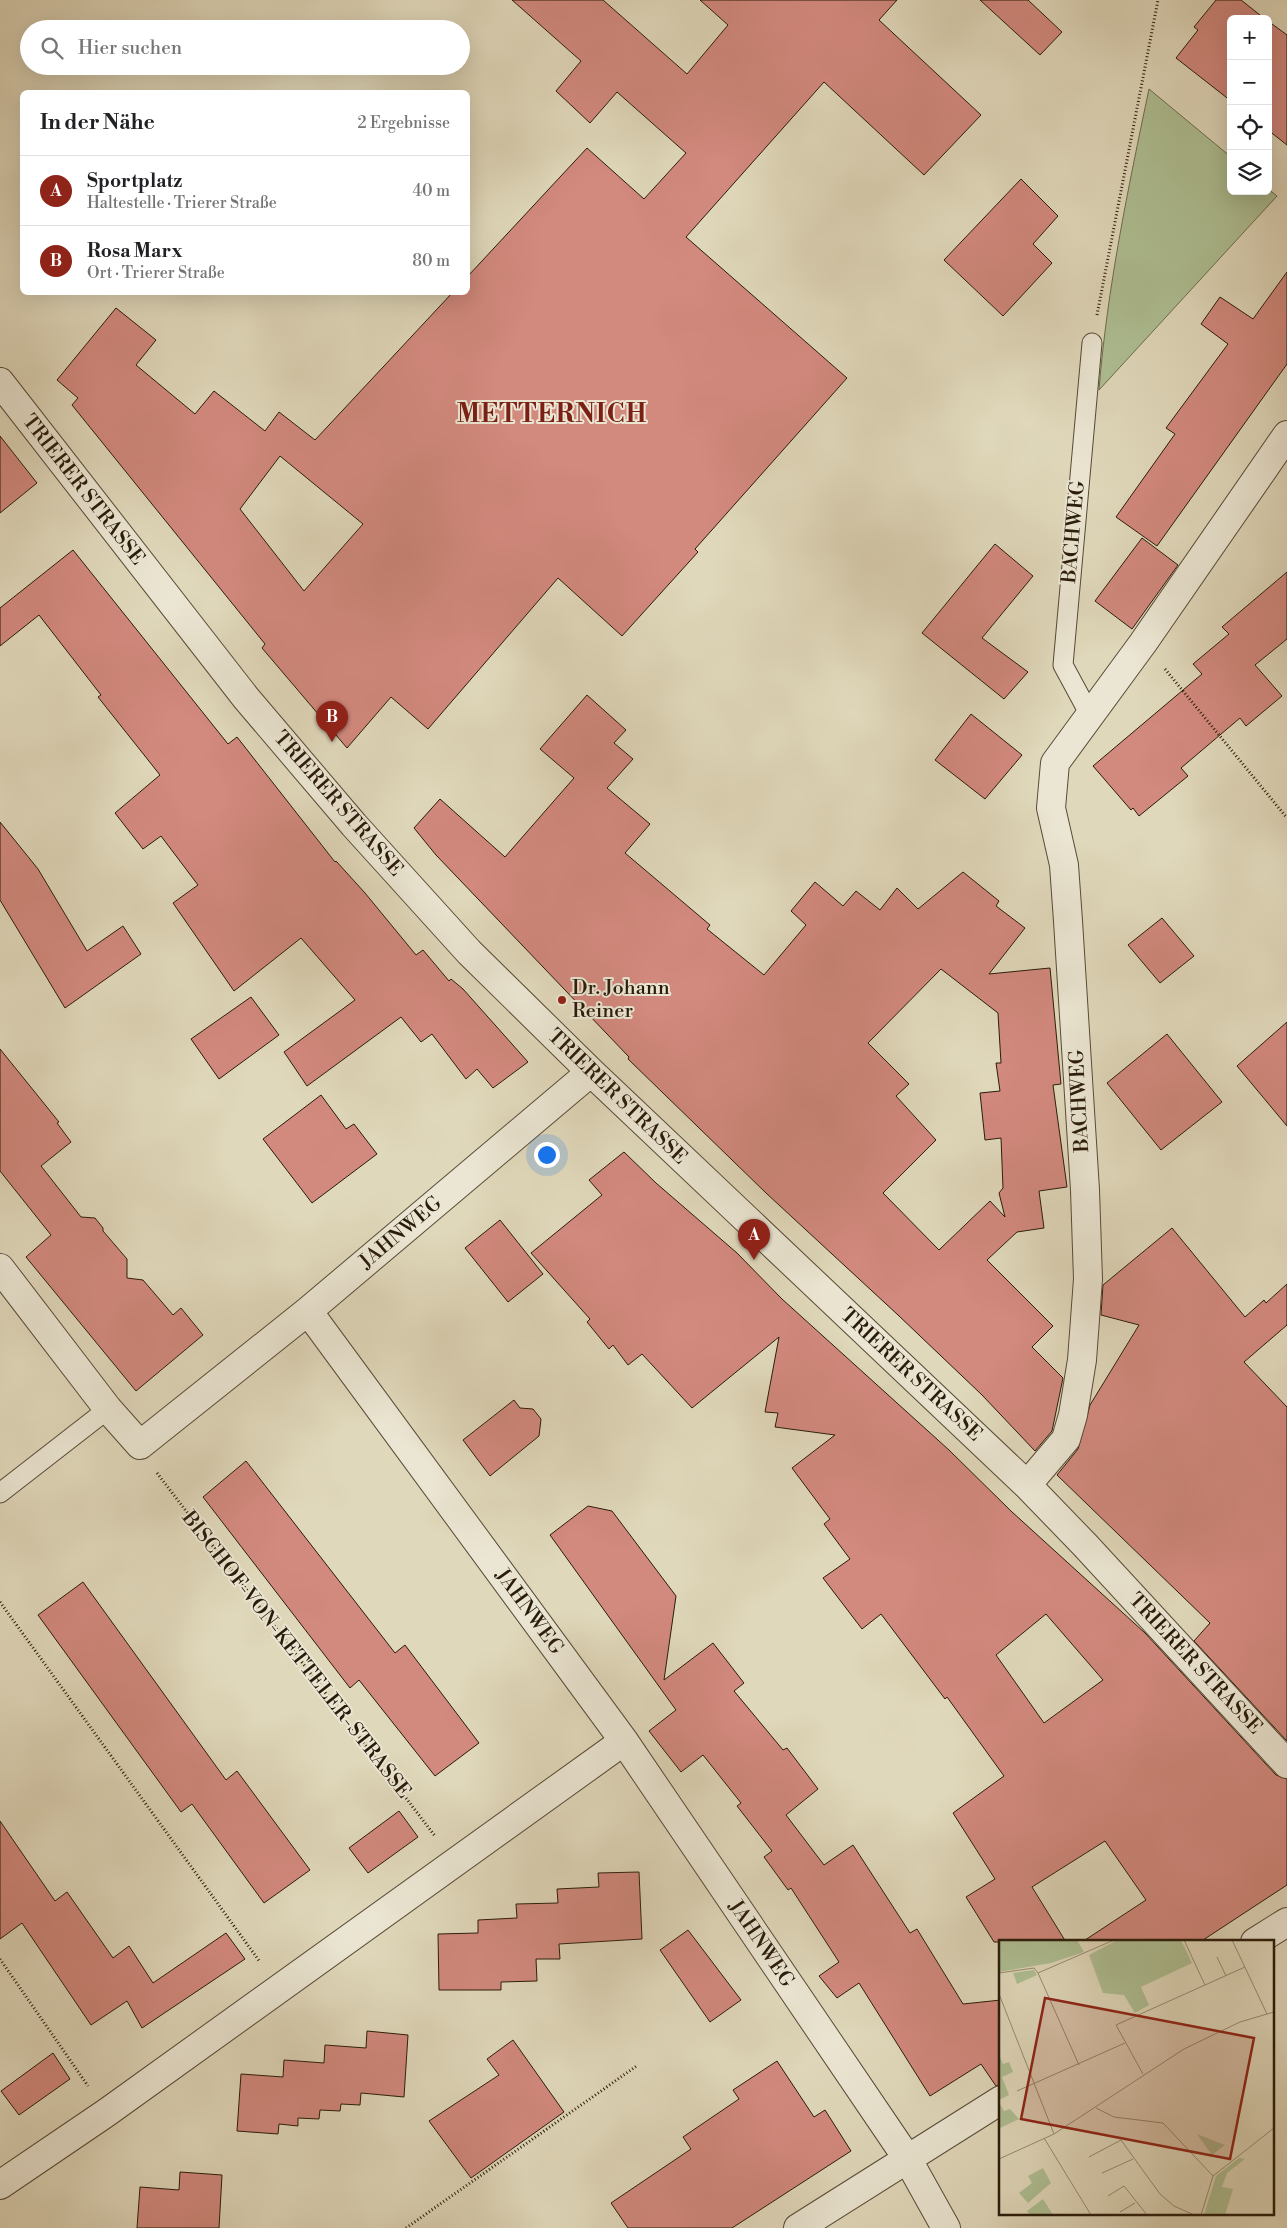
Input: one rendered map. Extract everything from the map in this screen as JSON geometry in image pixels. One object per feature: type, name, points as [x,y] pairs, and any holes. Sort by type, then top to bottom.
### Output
[{"type":"street","name":"TRIERER STRASSE","points":[[0,382],[228,676],[302,764],[469,952],[591,1072],[1027,1485],[1085,1544],[1287,1764]]},
{"type":"street","name":"BACHWEG","points":[[1027,1485],[1066,1439],[1073,1416],[1082,1360],[1088,1280],[1084,1172],[1064,865],[1052,808],[1055,763],[1143,643],[1287,435]]},
{"type":"street","name":"JAHNWEG","points":[[591,1072],[308,1311],[624,1741],[907,2158],[946,2228]]},
{"type":"street","points":[[0,1268],[108,1408],[140,1445],[308,1311]]},
{"type":"street","points":[[0,2185],[106,2113],[624,1741]]},
{"type":"street","points":[[1258,1940],[1287,1922]]},
{"type":"street","points":[[798,2228],[999,2101]]},
{"type":"lane","name":"BACHWEG","points":[[1090,715],[1064,665],[1092,343]]},
{"type":"lane","points":[[0,1493],[108,1408]]},
{"type":"path","points":[[1092,343],[1158,0]]},
{"type":"path","points":[[1143,643],[1287,818]]},
{"type":"path","name":"BISCHOF-VON-KETTELER-STRASSE","points":[[140,1445],[166,1487],[456,1863]]},
{"type":"path","points":[[0,1602],[280,1989]]},
{"type":"path","points":[[0,1959],[106,2113]]},
{"type":"path","points":[[406,2228],[638,2065]]},
{"type":"green space","points":[[1149,89],[1227,154],[1227,195],[1272,195],[1272,192],[1277,196],[1099,390],[1107,314],[1126,202]]},
{"type":"building","points":[[512,0],[603,0],[687,74],[728,25],[700,0],[897,0],[879,20],[981,115],[924,175],[824,82],[686,237],[847,378],[695,549],[698,552],[622,636],[558,578],[428,729],[391,697],[347,748],[262,648],[265,644],[72,405],[78,398],[57,380],[116,308],[156,340],[136,365],[195,414],[214,391],[265,431],[279,412],[315,440],[450,295],[470,295],[470,274],[587,148],[644,199],[686,153],[617,92],[590,123],[556,91],[581,61]],"holes":[[[280,456],[363,524],[304,591],[240,509]]]},
{"type":"building","points":[[980,0],[1028,0],[1062,32],[1040,55]]},
{"type":"building","points":[[1216,0],[1241,0],[1260,15],[1227,15],[1227,98],[1176,58],[1198,30],[1194,27]]},
{"type":"building","points":[[1272,24],[1287,35],[1287,145],[1272,133]]},
{"type":"building","points":[[1021,179],[1058,216],[1033,244],[1052,263],[1003,316],[944,260]]},
{"type":"building","points":[[1287,272],[1287,364],[1157,546],[1116,517],[1175,434],[1166,428],[1228,344],[1201,324],[1220,297],[1253,319]]},
{"type":"building","points":[[0,436],[37,483],[0,513]]},
{"type":"building","points":[[1142,538],[1178,565],[1132,629],[1095,601]]},
{"type":"building","points":[[995,544],[1033,576],[982,638],[1028,672],[1004,699],[922,633]]},
{"type":"building","points":[[73,550],[228,744],[237,737],[335,862],[365,893],[416,955],[423,950],[449,981],[451,979],[463,989],[528,1062],[493,1088],[477,1069],[466,1079],[432,1034],[421,1042],[401,1017],[307,1086],[284,1052],[355,1000],[301,938],[234,991],[173,903],[198,885],[161,836],[143,849],[115,813],[160,775],[98,697],[101,695],[39,615],[0,646],[0,608]]},
{"type":"building","points":[[1287,572],[1287,639],[1255,665],[1282,696],[1246,726],[1240,718],[1181,768],[1188,776],[1139,816],[1133,808],[1131,810],[1093,766],[1202,674],[1193,664],[1229,634],[1222,627]]},
{"type":"building","points":[[587,695],[626,730],[614,743],[633,759],[607,788],[650,824],[625,853],[710,925],[707,929],[764,975],[806,925],[791,911],[815,882],[843,906],[856,891],[880,910],[897,888],[918,909],[963,872],[999,901],[996,906],[1025,928],[989,974],[1050,968],[1061,1084],[1053,1085],[1067,1187],[1039,1191],[1044,1228],[1017,1232],[987,1260],[1053,1326],[1032,1347],[1063,1378],[1052,1431],[1035,1451],[982,1395],[766,1193],[628,1059],[629,1057],[436,855],[414,828],[440,799],[505,857],[574,778],[540,749]],"holes":[[[941,969],[998,1013],[1001,1063],[996,1063],[1000,1091],[980,1093],[985,1140],[1001,1138],[1003,1188],[999,1193],[1005,1217],[990,1201],[939,1250],[883,1193],[936,1140],[896,1096],[909,1084],[868,1043]]]},
{"type":"building","points":[[971,714],[1022,755],[985,799],[935,760]]},
{"type":"building","points":[[0,822],[38,869],[87,951],[123,926],[141,954],[65,1008],[0,900]]},
{"type":"building","points":[[1162,918],[1194,956],[1160,983],[1128,945]]},
{"type":"building","points":[[251,997],[279,1035],[219,1079],[191,1039]]},
{"type":"building","points":[[1287,1022],[1287,1126],[1237,1066]]},
{"type":"building","points":[[1167,1034],[1222,1102],[1161,1150],[1107,1083]]},
{"type":"building","points":[[0,1049],[59,1122],[57,1123],[71,1142],[41,1166],[81,1217],[95,1218],[103,1228],[103,1231],[127,1259],[127,1278],[143,1280],[173,1315],[181,1308],[203,1335],[136,1391],[26,1257],[51,1235],[0,1171]]},
{"type":"building","points":[[321,1095],[346,1129],[354,1124],[377,1154],[312,1203],[263,1139]]},
{"type":"building","points":[[624,1152],[656,1183],[737,1253],[782,1299],[949,1450],[1011,1511],[1145,1633],[1276,1775],[1287,1779],[1287,1885],[1203,1940],[1085,1940],[1146,1900],[1105,1841],[1032,1887],[1065,1940],[999,1940],[999,1942],[994,1942],[966,1897],[995,1879],[953,1813],[1004,1776],[947,1697],[945,1699],[881,1614],[862,1629],[823,1578],[850,1559],[824,1524],[830,1519],[792,1468],[835,1435],[775,1427],[778,1413],[765,1412],[779,1337],[692,1408],[642,1354],[628,1365],[613,1345],[609,1349],[587,1322],[590,1319],[531,1253],[602,1195],[589,1180]],"holes":[[[1046,1614],[1103,1680],[1044,1723],[996,1655]]]},
{"type":"building","points":[[500,1220],[543,1274],[508,1302],[465,1248]]},
{"type":"building","points":[[1172,1228],[1245,1317],[1264,1300],[1266,1303],[1287,1284],[1287,1325],[1244,1362],[1287,1407],[1287,1741],[1194,1641],[1210,1623],[1057,1475],[1078,1449],[1090,1405],[1139,1325],[1101,1315],[1103,1285]]},
{"type":"building","points":[[514,1400],[520,1408],[533,1409],[541,1419],[539,1436],[490,1476],[463,1440]]},
{"type":"building","points":[[246,1461],[395,1653],[405,1645],[479,1743],[435,1776],[359,1680],[350,1688],[203,1497]]},
{"type":"building","points":[[588,1506],[612,1511],[676,1596],[664,1680],[713,1643],[744,1683],[734,1691],[783,1750],[787,1748],[818,1789],[786,1815],[824,1865],[853,1845],[910,1933],[917,1929],[963,2004],[999,2000],[999,2085],[996,2086],[981,2064],[930,2096],[859,1983],[837,1998],[819,1976],[839,1962],[791,1888],[788,1890],[764,1857],[772,1851],[737,1806],[741,1803],[703,1755],[681,1772],[649,1731],[676,1710],[550,1535]]},
{"type":"building","points":[[83,1582],[226,1780],[237,1771],[310,1870],[264,1903],[192,1804],[181,1812],[38,1615]]},
{"type":"building","points":[[399,1811],[418,1837],[368,1873],[349,1848]]},
{"type":"building","points":[[0,1821],[55,1901],[67,1892],[113,1958],[129,1946],[153,1983],[226,1933],[245,1959],[142,2028],[127,2001],[91,2025],[22,1923],[0,1939]]},
{"type":"building","points":[[639,1872],[642,1939],[559,1944],[560,1959],[536,1959],[537,1981],[501,1982],[501,1990],[439,1990],[438,1934],[478,1933],[478,1920],[517,1918],[516,1904],[558,1903],[557,1889],[599,1887],[598,1873]]},
{"type":"building","points":[[688,1930],[741,2000],[710,2022],[660,1950]]},
{"type":"building","points":[[367,2031],[408,2035],[404,2097],[361,2093],[360,2105],[341,2104],[340,2111],[320,2110],[319,2119],[298,2118],[298,2126],[279,2124],[278,2134],[237,2131],[241,2074],[283,2077],[284,2060],[324,2063],[325,2045],[366,2048]]},
{"type":"building","points":[[513,2040],[564,2112],[471,2178],[429,2121],[499,2075],[487,2059]]},
{"type":"building","points":[[53,2053],[70,2079],[19,2115],[1,2091]]},
{"type":"building","points":[[777,2061],[814,2117],[825,2110],[851,2151],[732,2228],[628,2228],[611,2203],[691,2149],[683,2137],[739,2099],[733,2090]]},
{"type":"building","points":[[180,2172],[222,2175],[219,2228],[137,2228],[140,2187],[179,2190]]},
{"type":"place","name":"Rosa Marx","points":[[332,742]]},
{"type":"place","name":"Dr. Johann Reiner","points":[[562,1000]]},
{"type":"place","name":"Sportplatz","points":[[754,1260]]},
{"type":"district","name":"METTERNICH","points":[[552,414]]}]
